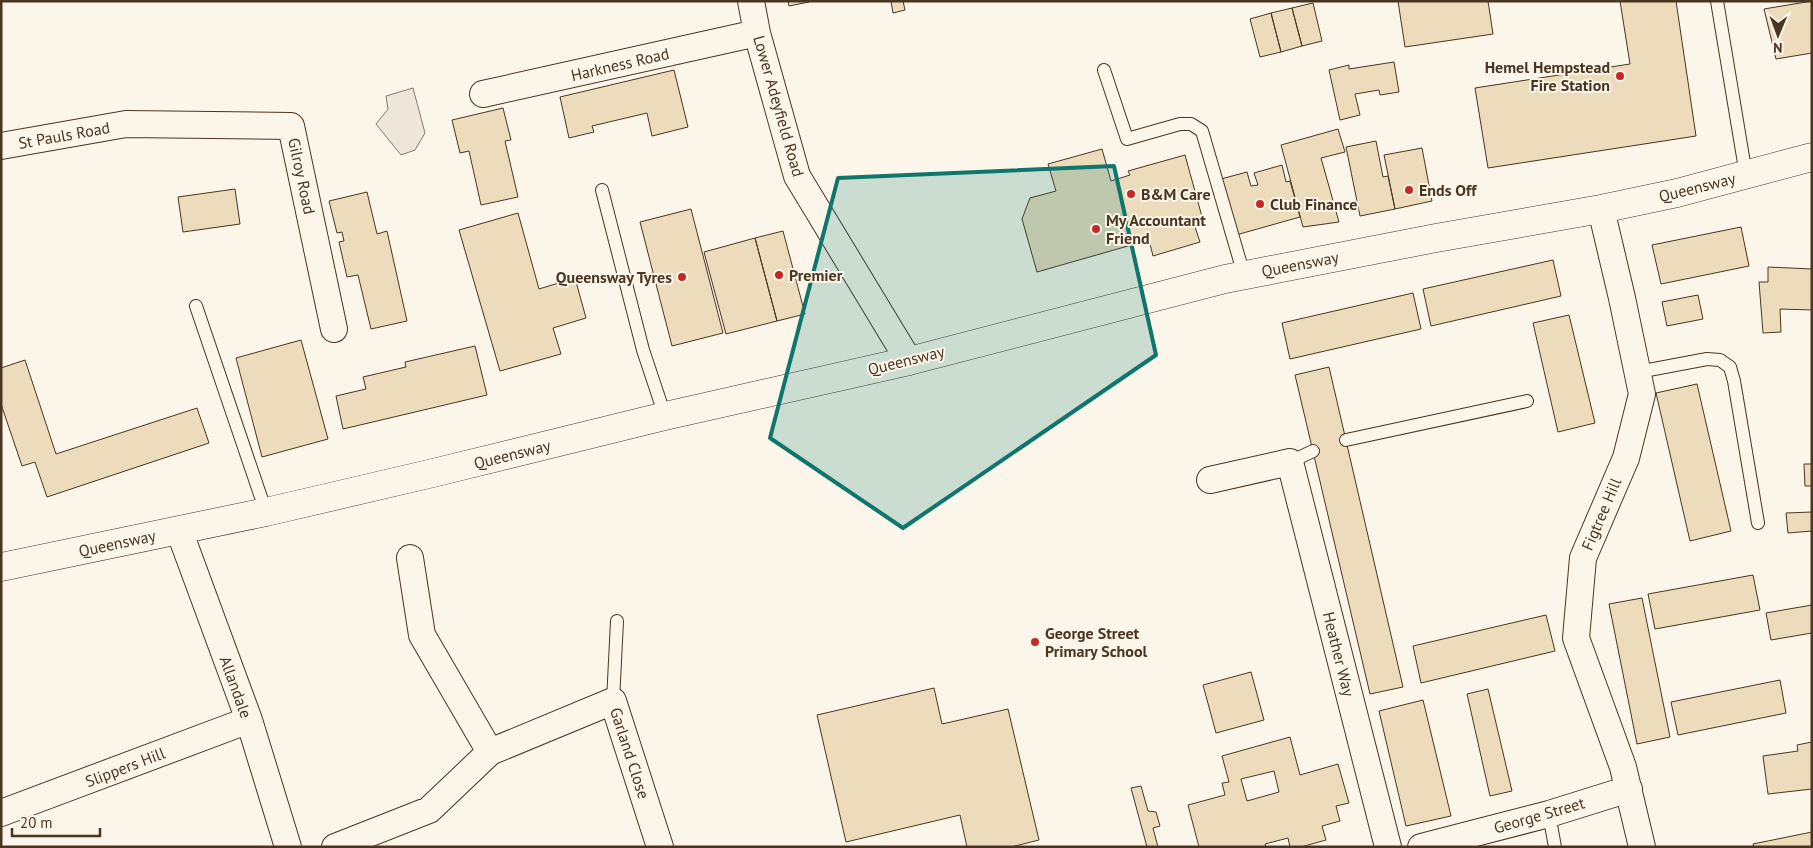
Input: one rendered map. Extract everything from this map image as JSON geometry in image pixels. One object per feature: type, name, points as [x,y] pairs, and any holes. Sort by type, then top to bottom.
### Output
[{"type":"main road","name":"Queensway","points":[[1,567],[266,512],[665,416],[909,360],[1169,292],[1244,275],[1601,209],[1677,193],[1812,157]]},
{"type":"street","name":"Lower Adeyfield Road","points":[[751,1],[758,34],[797,176],[909,360]]},
{"type":"street","name":"Harkness Road","points":[[483,94],[758,34]]},
{"type":"street","name":"St Pauls Road","points":[[1,146],[126,124]]},
{"type":"street","name":"Gilroy Road","points":[[126,124],[291,126],[334,329]]},
{"type":"street","name":"Figtree Hill","points":[[1601,209],[1642,394],[1626,458],[1582,558],[1576,638],[1622,767],[1642,847]]},
{"type":"street","name":"Heather Way","points":[[1210,480],[1302,456],[1388,847]]},
{"type":"street","name":"Allandale","points":[[179,530],[248,720],[288,847]]},
{"type":"street","points":[[410,558],[422,635],[490,752]]},
{"type":"street","name":"Garland Close","points":[[335,847],[429,810],[490,752],[613,701],[660,847]]},
{"type":"street","name":"Slippers Hill","points":[[1,813],[248,720]]},
{"type":"street","name":"George Street","points":[[1421,847],[1549,814],[1628,789]]},
{"type":"lane","points":[[1717,1],[1746,175]]},
{"type":"lane","points":[[1104,70],[1127,140],[1180,124],[1191,124],[1202,131],[1244,275]]},
{"type":"lane","points":[[602,190],[643,350],[665,416]]},
{"type":"lane","points":[[196,306],[266,512]]},
{"type":"lane","points":[[1638,372],[1707,359],[1720,360],[1730,367],[1758,524]]},
{"type":"lane","points":[[1346,440],[1527,401]]},
{"type":"lane","points":[[613,701],[617,621]]},
{"type":"lane","points":[[1549,814],[1555,847]]},
{"type":"highlighted area","points":[[1114,166],[1156,355],[903,528],[770,438],[838,178]]},
{"type":"shaded area","points":[[413,88],[425,133],[415,150],[401,155],[376,124],[388,109],[386,96]]},
{"type":"building","points":[[788,1],[809,1],[809,2],[789,6]]},
{"type":"building","points":[[891,1],[903,1],[905,10],[893,13]]},
{"type":"building","points":[[1398,1],[1488,1],[1493,34],[1405,47]]},
{"type":"building","name":"Hemel Hempstead Fire Station","points":[[1620,1],[1676,1],[1696,136],[1488,168],[1475,88],[1630,64]]},
{"type":"building","points":[[1812,1],[1812,53],[1776,59],[1764,9]]},
{"type":"building","points":[[1313,3],[1322,41],[1302,46],[1292,8]]},
{"type":"building","points":[[1292,8],[1302,46],[1281,52],[1271,13]]},
{"type":"building","points":[[1271,13],[1281,52],[1260,57],[1250,19]]},
{"type":"building","points":[[1394,62],[1399,92],[1380,95],[1379,90],[1355,94],[1360,115],[1340,120],[1329,70],[1349,65],[1349,69]]},
{"type":"building","points":[[674,70],[688,127],[652,136],[647,113],[592,126],[594,132],[569,138],[560,97]]},
{"type":"building","points":[[503,108],[511,140],[505,141],[518,197],[481,205],[469,151],[460,153],[452,120]]},
{"type":"building","points":[[1338,129],[1345,152],[1321,158],[1339,222],[1303,227],[1281,145]]},
{"type":"building","points":[[1376,141],[1383,177],[1388,176],[1395,209],[1360,216],[1346,147]]},
{"type":"building","points":[[1422,148],[1432,201],[1395,209],[1384,155]]},
{"type":"building","points":[[1102,149],[1111,181],[1130,175],[1128,171],[1185,155],[1204,224],[1195,227],[1200,242],[1153,256],[1149,240],[1037,272],[1022,219],[1030,198],[1056,191],[1048,164]]},
{"type":"building","points":[[1282,165],[1286,182],[1290,181],[1300,217],[1236,235],[1221,179],[1247,172],[1251,186],[1258,185],[1254,173]]},
{"type":"building","points":[[235,189],[240,224],[183,232],[178,197]]},
{"type":"building","points":[[367,192],[377,234],[387,231],[407,321],[371,329],[358,275],[347,277],[339,242],[344,241],[342,232],[337,233],[329,201]]},
{"type":"building","name":"Queensway Tyres","points":[[691,209],[723,333],[672,346],[640,222]]},
{"type":"building","points":[[518,213],[539,289],[575,278],[586,318],[553,328],[561,354],[500,371],[459,230]]},
{"type":"building","points":[[1741,227],[1749,266],[1661,284],[1652,245]]},
{"type":"building","points":[[783,231],[805,314],[777,321],[755,238]]},
{"type":"building","points":[[755,238],[777,321],[726,334],[704,252]]},
{"type":"building","points":[[1553,260],[1561,296],[1431,326],[1423,289]]},
{"type":"building","points":[[1768,267],[1812,269],[1812,310],[1780,309],[1781,332],[1763,333],[1759,282],[1768,282]]},
{"type":"building","points":[[1413,293],[1421,329],[1290,359],[1282,323]]},
{"type":"building","points":[[1698,295],[1703,319],[1667,326],[1662,302]]},
{"type":"building","points":[[1569,315],[1595,423],[1558,432],[1533,323]]},
{"type":"building","points":[[301,340],[328,439],[262,457],[236,358]]},
{"type":"building","points":[[475,346],[487,395],[343,429],[336,396],[366,389],[363,377],[406,367],[405,362]]},
{"type":"building","points":[[25,360],[56,454],[197,408],[209,443],[47,497],[35,462],[22,466],[1,404],[1,368]]},
{"type":"building","points":[[1329,367],[1403,687],[1370,694],[1295,375]]},
{"type":"building","points":[[1697,384],[1731,531],[1690,541],[1656,393]]},
{"type":"building","points":[[1804,464],[1812,464],[1812,486],[1805,486]]},
{"type":"building","points":[[1812,512],[1812,531],[1788,533],[1786,513]]},
{"type":"building","points":[[1753,575],[1760,610],[1655,629],[1648,594]]},
{"type":"building","points":[[1642,598],[1670,737],[1637,744],[1609,604]]},
{"type":"building","points":[[1812,605],[1812,633],[1771,640],[1766,613]]},
{"type":"building","points":[[1546,615],[1555,651],[1421,683],[1413,646]]},
{"type":"building","points":[[1251,672],[1264,720],[1216,733],[1203,685]]},
{"type":"building","points":[[1780,680],[1786,713],[1678,735],[1671,702]]},
{"type":"building","points":[[934,688],[942,724],[1008,709],[1039,840],[1011,847],[967,847],[960,815],[846,842],[817,715]]},
{"type":"building","points":[[1488,689],[1512,791],[1490,796],[1467,694]]},
{"type":"building","points":[[1423,700],[1451,816],[1406,826],[1379,711]]},
{"type":"building","points":[[1290,737],[1300,775],[1338,764],[1349,803],[1336,806],[1340,821],[1322,826],[1326,840],[1301,847],[1290,847],[1288,838],[1265,844],[1266,847],[1199,847],[1188,805],[1225,795],[1222,783],[1229,782],[1222,756]],"holes":[[[1274,771],[1279,792],[1247,801],[1241,779]]]},
{"type":"building","points":[[1812,742],[1812,789],[1768,794],[1763,756],[1798,751],[1797,745]]},
{"type":"building","points":[[1141,786],[1148,811],[1156,812],[1160,826],[1153,828],[1158,847],[1147,847],[1131,788]]},
{"type":"building","points":[[1812,832],[1812,847],[1754,847],[1753,844]]},
{"type":"place","name":"Hemel Hempstead Fire Station","points":[[1620,76]]},
{"type":"place","name":"Ends Off","points":[[1409,190]]},
{"type":"place","name":"B&M Care","points":[[1131,194]]},
{"type":"place","name":"Club Finance","points":[[1260,204]]},
{"type":"place","name":"My Accountant Friend","points":[[1096,229]]},
{"type":"place","name":"Premier","points":[[779,275]]},
{"type":"place","name":"Queensway Tyres","points":[[682,277]]},
{"type":"place","name":"George Street Primary School","points":[[1035,642]]}]
